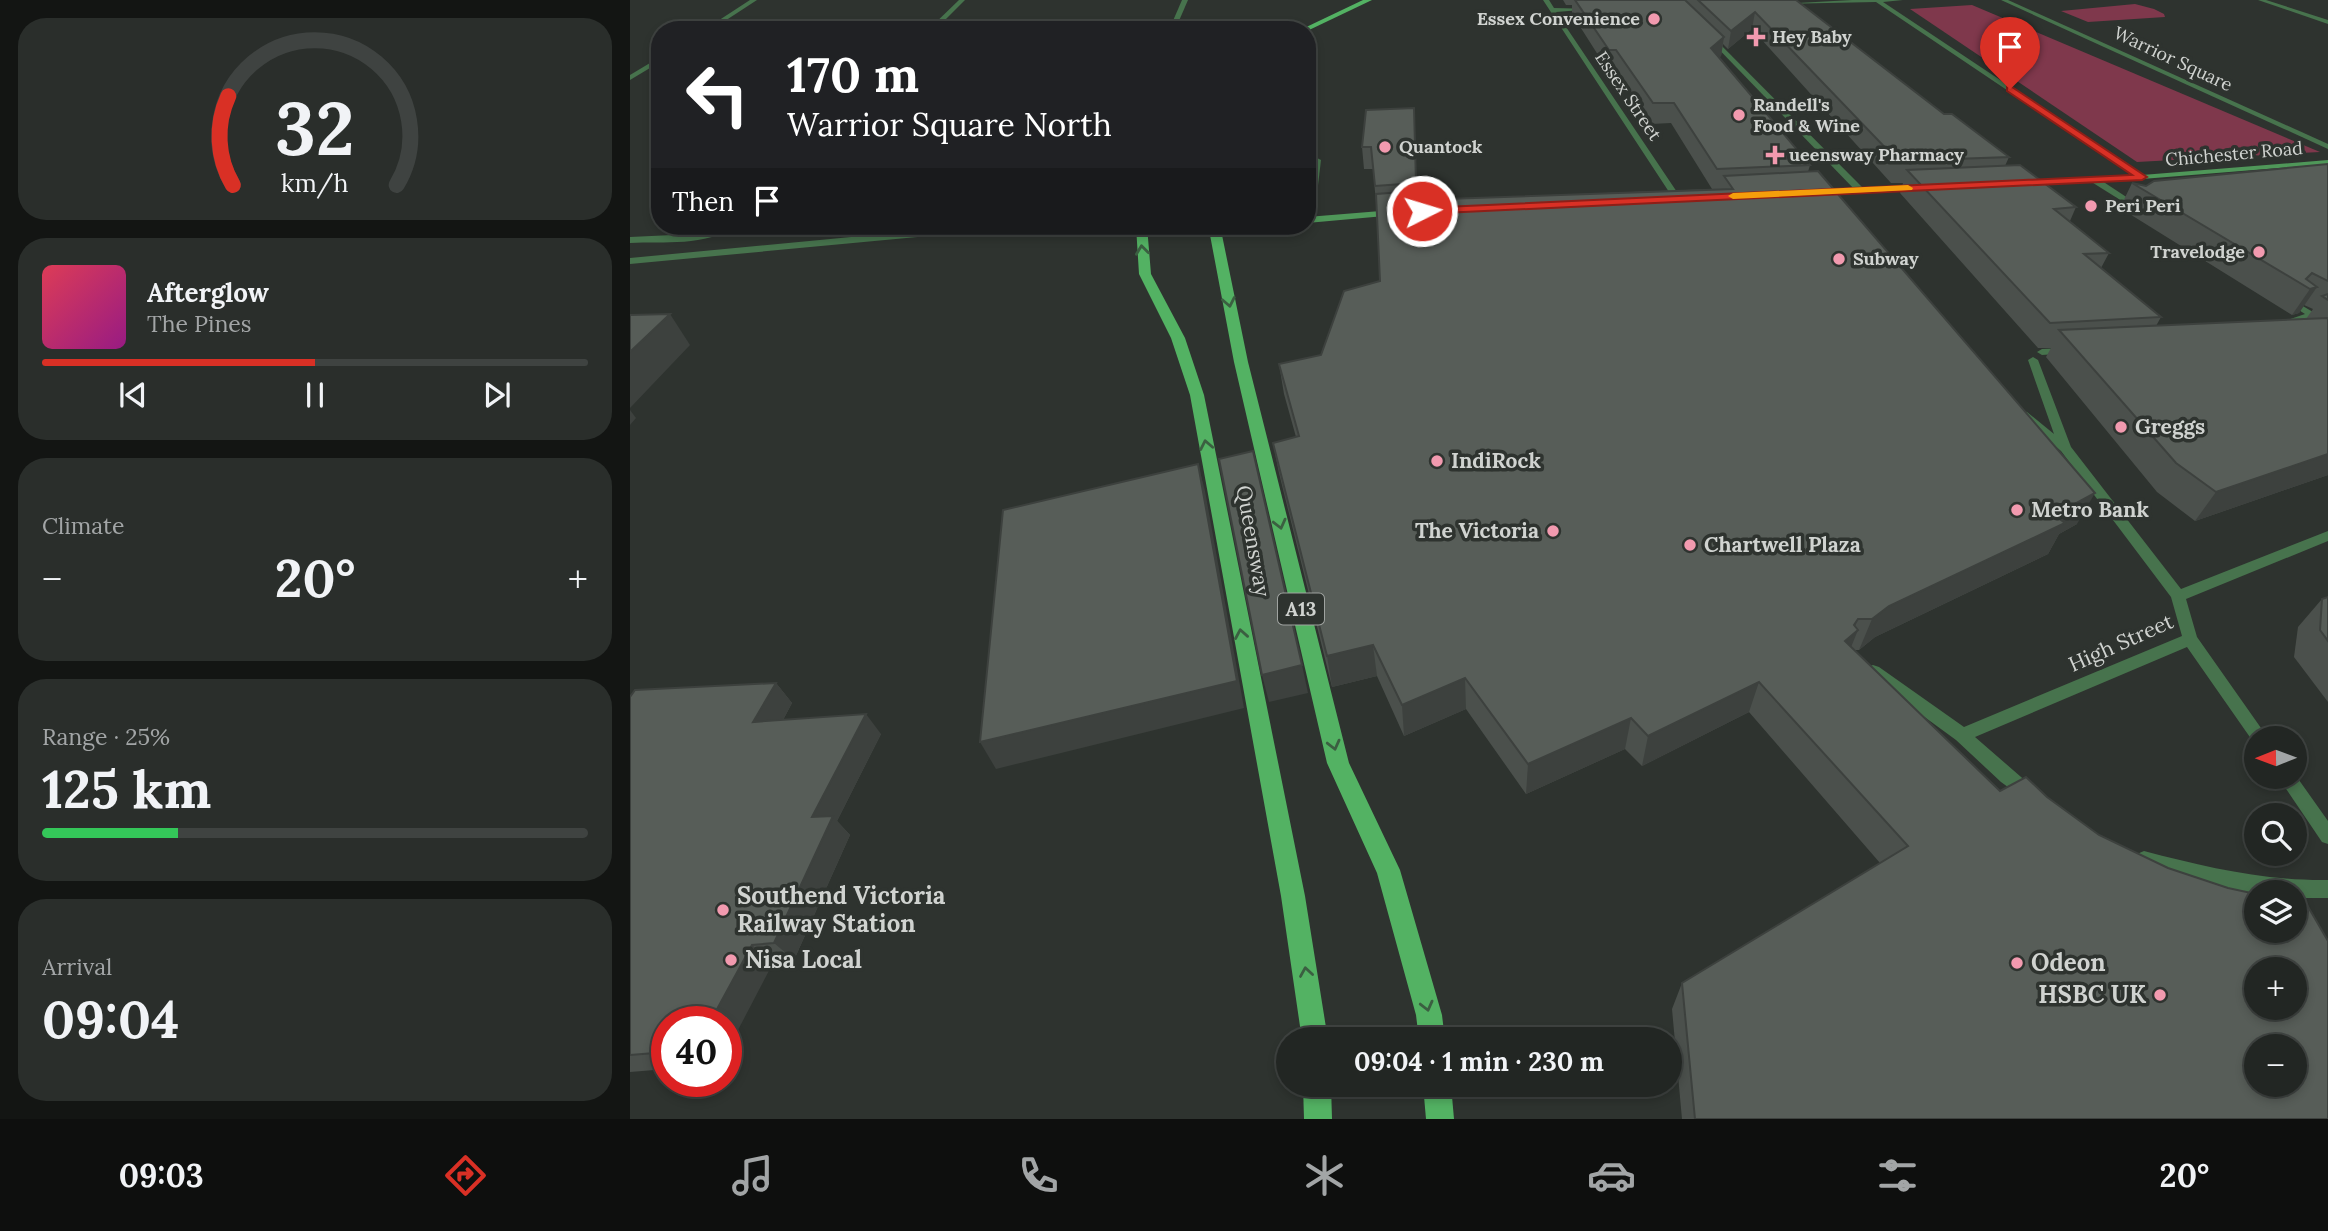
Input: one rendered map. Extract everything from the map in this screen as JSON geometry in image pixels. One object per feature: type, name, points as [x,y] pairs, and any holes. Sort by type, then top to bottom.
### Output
[{"type":"main road","points":[[1316,24],[1369,0]]},
{"type":"main road","name":"Queensway","points":[[1141,235],[1146,274],[1178,338],[1196,395],[1295,907],[1313,1027]]},
{"type":"main road","name":"Queensway","points":[[1216,235],[1241,362],[1338,763],[1388,870],[1430,1027]]},
{"type":"main road","points":[[1317,1097],[1318,1119]]},
{"type":"main road","points":[[1438,1097],[1440,1119]]},
{"type":"street","points":[[721,21],[754,0]]},
{"type":"street","points":[[940,21],[962,0]]},
{"type":"street","points":[[1176,21],[1185,0]]},
{"type":"street","name":"Essex Street","points":[[1546,0],[1677,198]]},
{"type":"street","points":[[1769,5],[1900,0]]},
{"type":"street","name":"Warrior Square","points":[[2004,0],[2328,147]]},
{"type":"street","points":[[2261,0],[2328,22]]},
{"type":"street","points":[[1878,1],[2142,177]]},
{"type":"street","points":[[1553,10],[1604,9]]},
{"type":"street","points":[[1697,25],[1860,190]]},
{"type":"street","points":[[630,78],[651,65]]},
{"type":"street","points":[[1316,168],[1317,160]]},
{"type":"street","name":"Chichester Road","points":[[2142,177],[2328,162]]},
{"type":"street","name":"Chichester Road","points":[[2014,183],[2142,177],[2292,175]]},
{"type":"street","points":[[2093,179],[2136,206]]},
{"type":"street","points":[[1811,192],[1926,187]]},
{"type":"street","points":[[1664,199],[1690,198]]},
{"type":"street","points":[[1316,219],[1405,212]]},
{"type":"street","points":[[630,240],[701,235]]},
{"type":"street","points":[[630,261],[709,256],[884,235]]},
{"type":"street","points":[[2274,328],[2313,315],[2296,305]]},
{"type":"street","points":[[2065,448],[2037,356],[2083,351]]},
{"type":"street","points":[[2011,405],[2065,448],[2178,596]]},
{"type":"street","name":"High Street","points":[[1962,735],[2190,639],[2178,596],[2328,536]]},
{"type":"street","points":[[2190,639],[2252,726]]},
{"type":"street","points":[[1863,664],[1962,735],[2007,777],[2040,802]]},
{"type":"street","points":[[2295,789],[2328,836]]},
{"type":"street","points":[[2128,854],[2210,878],[2298,891],[2328,889]]},
{"type":"shaded area","points":[[2135,4],[2154,9],[2165,17],[2088,22],[2061,11]]},
{"type":"shaded area","points":[[1972,5],[2320,152],[2137,162],[1910,9]]},
{"type":"building","points":[[1575,0],[1685,0],[1724,37],[1711,48],[1810,165],[1717,169],[1674,103],[1653,103],[1616,50],[1609,50]]},
{"type":"building","points":[[1698,0],[1796,0],[1944,114],[1952,114],[2009,157],[1898,161],[1755,12],[1731,31]]},
{"type":"building","points":[[1414,108],[1416,183],[1375,186],[1371,147],[1362,147],[1366,110]]},
{"type":"building","name":"Travelodge","points":[[2328,164],[2328,281],[2312,273],[2306,279],[2317,287],[2310,289],[2132,183],[2146,186],[2154,181]]},
{"type":"building","points":[[2020,165],[2076,207],[2054,209],[2109,253],[2084,254],[2161,317],[2050,323],[1907,170]]},
{"type":"building","name":"The Victoria","points":[[1818,171],[2095,493],[2054,515],[2065,523],[1889,606],[1872,619],[1858,619],[1854,625],[1858,630],[1845,641],[2000,791],[2026,777],[2047,797],[2099,835],[2168,868],[2244,891],[2244,943],[2307,943],[2307,905],[2328,941],[2328,1119],[1695,1119],[1682,983],[1908,846],[1759,682],[1648,736],[1631,718],[1528,764],[1465,678],[1402,705],[1373,645],[1327,656],[1273,443],[1299,436],[1279,364],[1321,355],[1344,291],[1380,281],[1376,194],[1416,191],[1416,200],[1733,189],[1724,176]]},
{"type":"building","points":[[670,314],[630,352],[630,315]]},
{"type":"building","points":[[2328,318],[2328,454],[2216,492],[2176,463],[2059,330]]},
{"type":"building","points":[[1253,451],[1302,665],[1262,675],[1219,459]]},
{"type":"building","points":[[1198,464],[1237,681],[980,742],[1003,510]]},
{"type":"building","points":[[2328,597],[2328,641],[2320,630],[2322,599]]},
{"type":"building","name":"Southend Victoria Railway Station","points":[[776,683],[753,722],[866,714],[812,817],[833,816],[774,943],[752,945],[719,1006],[651,1006],[651,1053],[630,1055],[630,697],[635,690]]},
{"type":"slow traffic","points":[[1733,196],[1908,188]]},
{"type":"place","name":"Essex Convenience","points":[[1654,19]]},
{"type":"place","name":"Hey Baby","points":[[1756,37]]},
{"type":"place","name":"Randell's Food & Wine","points":[[1739,115]]},
{"type":"place","name":"Quantock","points":[[1385,147]]},
{"type":"place","name":"ueensway Pharmacy","points":[[1775,155]]},
{"type":"place","name":"Peri Peri","points":[[2091,206]]},
{"type":"place","name":"Travelodge","points":[[2259,252]]},
{"type":"place","name":"Subway","points":[[1839,259]]},
{"type":"place","name":"Greggs","points":[[2121,427]]},
{"type":"place","name":"IndiRock","points":[[1437,461]]},
{"type":"place","name":"Metro Bank","points":[[2017,510]]},
{"type":"place","name":"The Victoria","points":[[1553,531]]},
{"type":"place","name":"Chartwell Plaza","points":[[1690,545]]},
{"type":"place","name":"Southend Victoria Railway Station","points":[[723,910]]},
{"type":"place","name":"Nisa Local","points":[[731,960]]},
{"type":"place","name":"Odeon","points":[[2017,963]]},
{"type":"place","name":"HSBC UK","points":[[2160,995]]},
{"type":"route","points":[[1422,211],[2142,177],[2010,89]]}]
